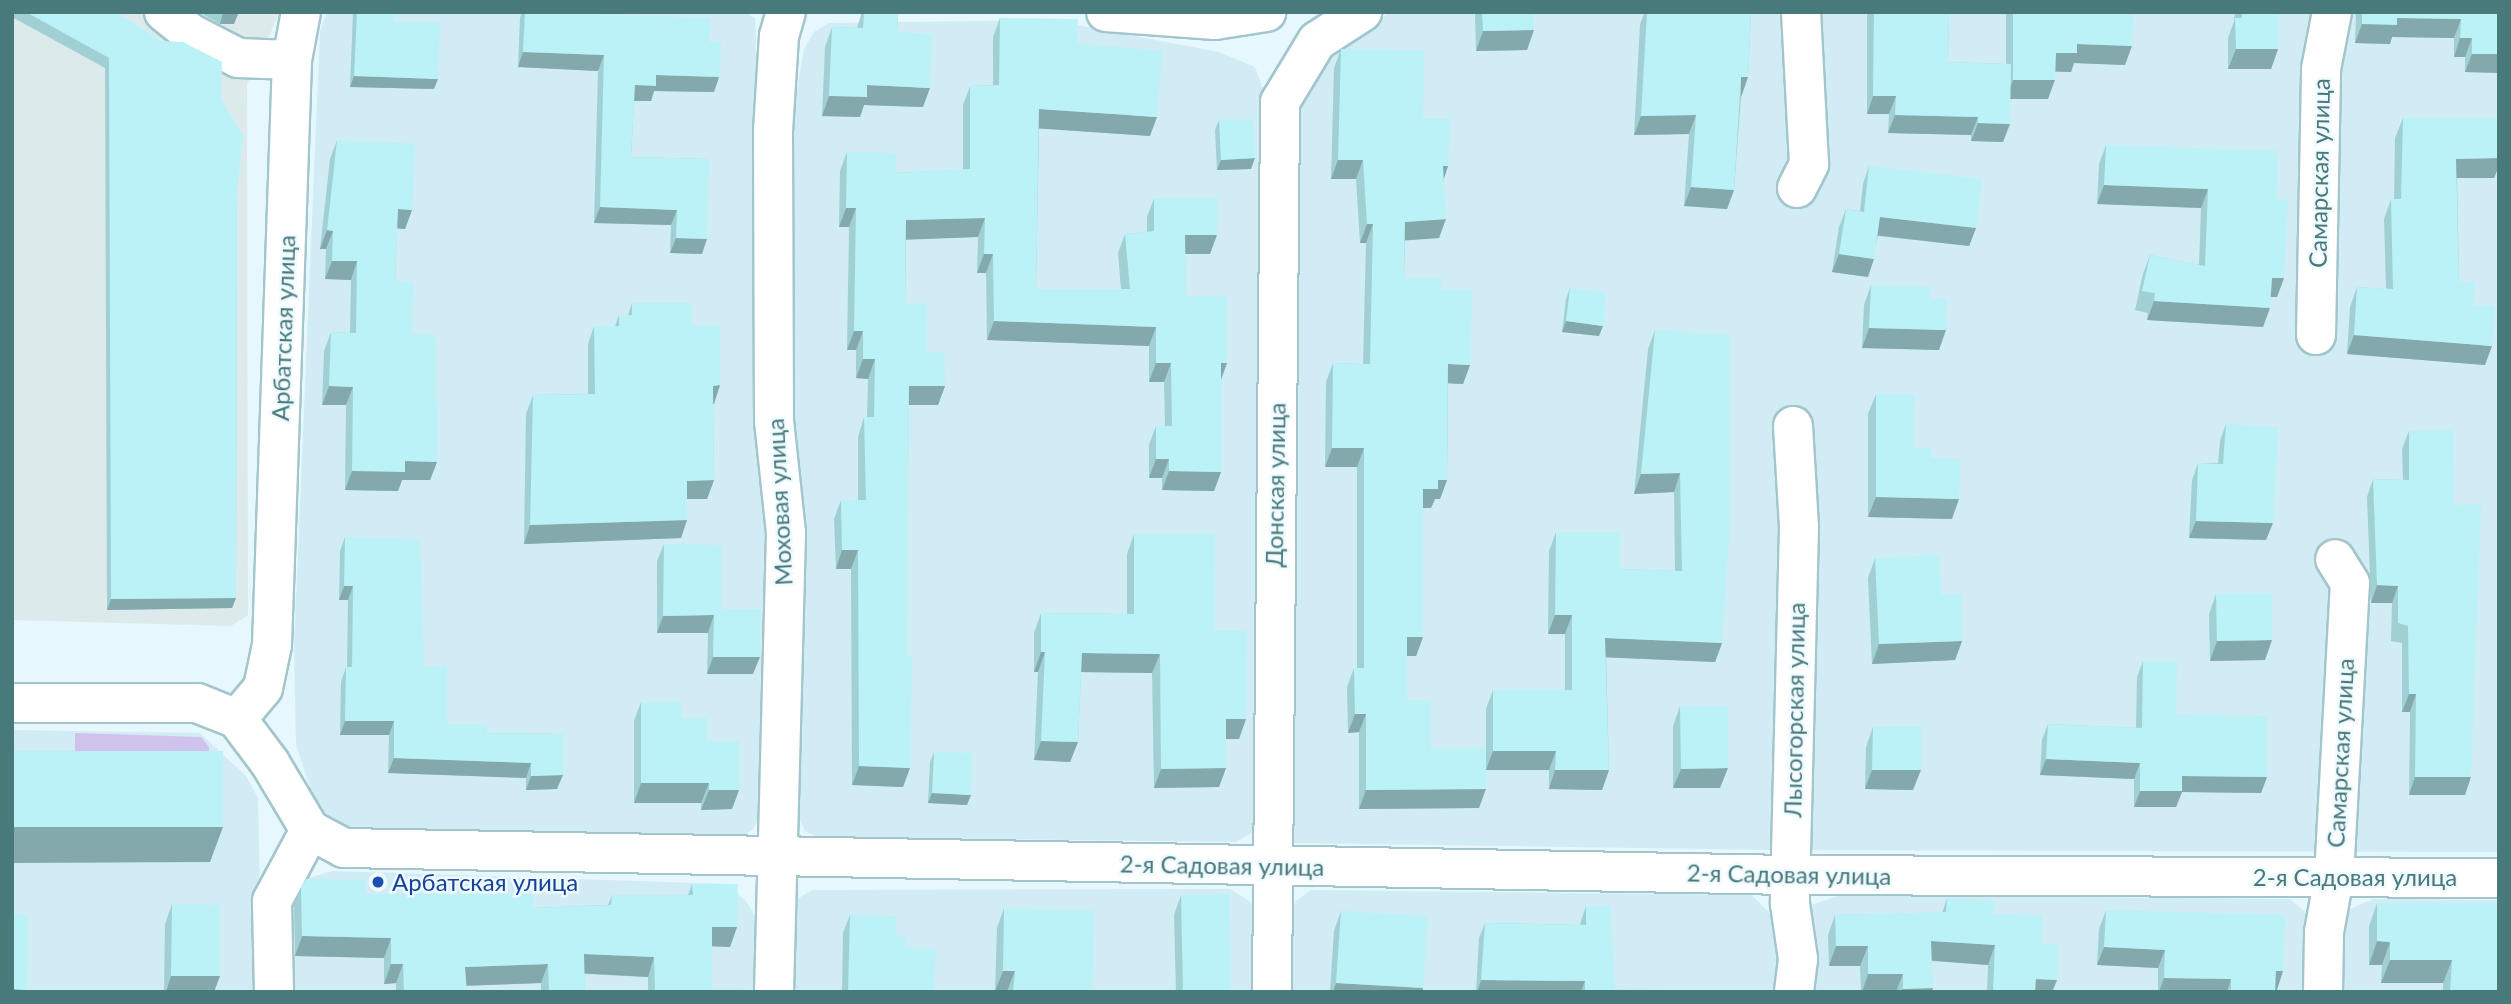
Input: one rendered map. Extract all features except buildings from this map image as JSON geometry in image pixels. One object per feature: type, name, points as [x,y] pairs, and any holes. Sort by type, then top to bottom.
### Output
[{"type":"street","points":[[164,12],[190,33],[238,58],[292,60]]},
{"type":"street","name":"Арбатская улица","points":[[237,719],[263,688],[272,645],[292,60],[301,12]]},
{"type":"street","name":"Моховая улица","points":[[774,992],[786,533],[774,421],[773,131],[779,36],[786,12]]},
{"type":"street","points":[[1106,12],[1215,20],[1266,12]]},
{"type":"street","name":"Донская улица","points":[[1272,992],[1280,102],[1317,41],[1362,12]]},
{"type":"street","points":[[1797,188],[1809,164],[1801,12]]},
{"type":"street","name":"Самарская улица","points":[[2316,335],[2321,69],[2332,12]]},
{"type":"street","name":"Лысогорская улица","points":[[1793,426],[1799,527],[1790,875],[1790,922],[1798,959],[1794,992]]},
{"type":"street","name":"Самарская улица","points":[[2323,992],[2323,932],[2334,877],[2350,583],[2335,559]]},
{"type":"street","points":[[12,703],[197,703],[237,719],[270,763],[310,830],[272,901],[274,992]]},
{"type":"street","name":"2-я Садовая улица","points":[[310,830],[344,848],[776,859],[1790,875],[2499,878]]},
{"type":"shaded area","points":[[12,12],[280,12],[247,85],[248,615],[231,626],[12,620]]},
{"type":"shaded area","points":[[327,12],[744,12],[755,18],[774,535],[760,817],[752,830],[737,840],[366,833],[320,817],[296,745],[294,647],[320,31]]},
{"type":"shaded area","points":[[1390,12],[2499,12],[2499,852],[1775,850],[1295,843],[1287,833],[1296,105],[1327,55]]},
{"type":"shaded area","points":[[1050,20],[1219,52],[1255,67],[1269,105],[1259,817],[1252,833],[1235,842],[818,837],[805,831],[795,808],[786,418],[790,132],[804,49],[814,32],[829,23]]},
{"type":"shaded area","points":[[12,730],[200,733],[246,776],[258,798],[262,992],[12,992]]},
{"type":"shaded area","points":[[75,733],[201,737],[209,747],[209,760],[75,758]]},
{"type":"shaded area","points":[[333,871],[726,884],[746,901],[759,922],[765,992],[288,992],[287,906],[304,879]]},
{"type":"shaded area","points":[[1230,889],[1251,902],[1261,921],[1261,992],[792,992],[793,918],[799,898],[812,890]]},
{"type":"shaded area","points":[[1311,890],[1752,895],[1773,917],[1785,992],[1287,992],[1289,920],[1296,901]]},
{"type":"shaded area","points":[[1840,895],[2290,899],[2305,912],[2310,930],[2310,992],[1805,992],[1800,921],[1812,905]]},
{"type":"shaded area","points":[[2373,899],[2499,900],[2499,992],[2335,992],[2340,930],[2350,909]]},
{"type":"place","name":"Арбатская улица","points":[[378,882]]}]
